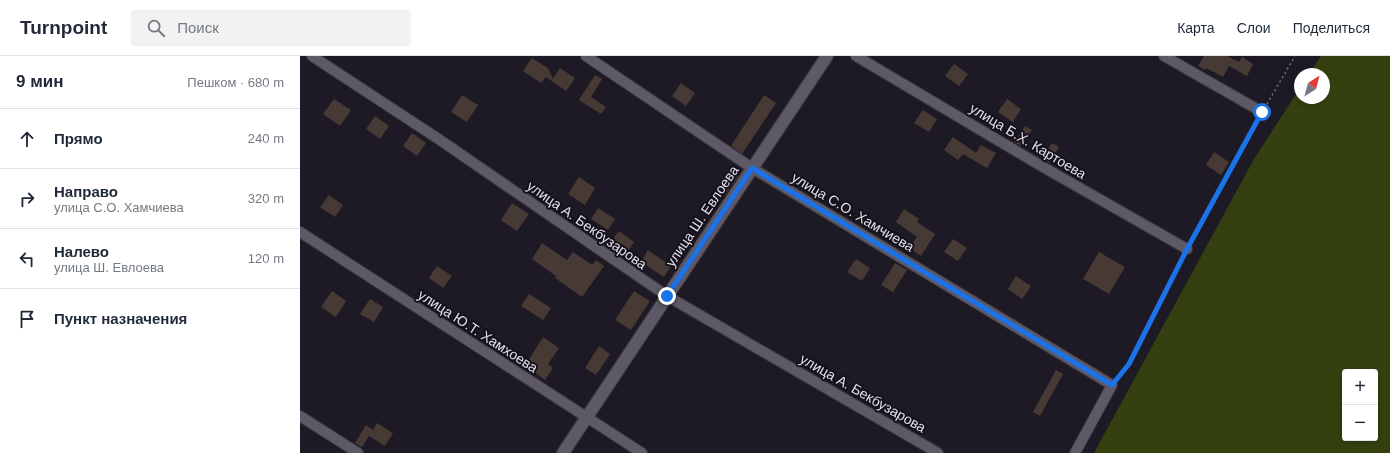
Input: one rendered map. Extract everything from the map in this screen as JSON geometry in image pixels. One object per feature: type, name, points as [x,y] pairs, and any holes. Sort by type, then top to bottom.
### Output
[{"type":"street","name":"улица А. Бекбузарова","points":[[312,56],[440,140],[667,296],[938,453]]},
{"type":"street","name":"улица С.О. Хамчиева","points":[[586,56],[752,168],[1112,385]]},
{"type":"street","name":"улица Ш. Евлоева","points":[[563,453],[827,56]]},
{"type":"street","name":"улица Б.Х. Картоева","points":[[856,56],[1043,167],[1187,249]]},
{"type":"street","points":[[1164,56],[1262,112]]},
{"type":"street","name":"улица Ю.Т. Хамхоева","points":[[300,232],[642,453]]},
{"type":"street","points":[[1075,453],[1112,385]]},
{"type":"street","points":[[300,416],[358,453]]},
{"type":"path","points":[[1112,385],[1129,364],[1187,249],[1262,112],[1296,56]]},
{"type":"green space","points":[[1321,56],[1390,56],[1390,453],[1094,453],[1254,159],[1294,97],[1294,104],[1330,104],[1330,68],[1313,68]]},
{"type":"building","points":[[1204,56],[1227,56],[1239,62],[1242,57],[1253,64],[1247,76],[1229,66],[1223,77],[1206,68],[1205,70],[1198,66]]},
{"type":"building","points":[[532,58],[548,68],[553,79],[560,68],[575,78],[566,91],[546,77],[541,83],[523,71]]},
{"type":"building","points":[[954,64],[968,74],[959,86],[945,76]]},
{"type":"building","points":[[595,75],[602,79],[591,97],[606,107],[601,114],[579,100]]},
{"type":"building","points":[[681,83],[695,93],[686,106],[672,96]]},
{"type":"building","points":[[462,95],[478,105],[467,122],[451,112]]},
{"type":"building","points":[[764,95],[776,103],[742,154],[731,146]]},
{"type":"building","points":[[334,99],[351,110],[340,126],[323,114]]},
{"type":"building","points":[[1007,99],[1021,109],[1013,122],[998,112]]},
{"type":"building","points":[[923,110],[937,119],[929,132],[914,123]]},
{"type":"building","points":[[375,116],[389,126],[380,139],[366,129]]},
{"type":"building","points":[[1025,126],[1032,130],[1021,146],[1014,142]]},
{"type":"building","points":[[412,133],[426,143],[417,156],[403,146]]},
{"type":"building","points":[[953,137],[976,153],[981,145],[996,153],[987,168],[963,154],[958,160],[944,150]]},
{"type":"building","points":[[1052,143],[1059,147],[1049,163],[1042,159]]},
{"type":"building","points":[[1214,152],[1229,162],[1221,175],[1206,165]]},
{"type":"building","points":[[731,167],[740,173],[725,195],[716,188]]},
{"type":"building","points":[[579,177],[595,188],[585,205],[568,194]]},
{"type":"building","points":[[329,195],[343,205],[335,217],[320,207]]},
{"type":"building","points":[[512,203],[529,214],[517,231],[501,220]]},
{"type":"building","points":[[598,208],[615,219],[608,230],[591,219]]},
{"type":"building","points":[[904,209],[919,219],[917,222],[935,234],[921,256],[909,248],[917,237],[896,222]]},
{"type":"building","points":[[619,231],[634,242],[623,258],[607,247]]},
{"type":"building","points":[[953,239],[967,248],[958,261],[944,252]]},
{"type":"building","points":[[542,243],[567,260],[573,252],[592,265],[596,260],[604,266],[582,297],[555,278],[556,276],[532,259]]},
{"type":"building","points":[[648,250],[671,266],[664,277],[641,262]]},
{"type":"building","points":[[1099,252],[1125,267],[1109,294],[1083,279]]},
{"type":"building","points":[[856,259],[870,268],[862,281],[847,272]]},
{"type":"building","points":[[895,263],[907,270],[893,292],[881,285]]},
{"type":"building","points":[[437,266],[452,276],[443,288],[429,278]]},
{"type":"building","points":[[1016,276],[1031,286],[1022,299],[1008,289]]},
{"type":"building","points":[[332,291],[346,301],[336,317],[321,307]]},
{"type":"building","points":[[634,291],[650,301],[631,330],[615,320]]},
{"type":"building","points":[[529,294],[551,308],[543,320],[521,306]]},
{"type":"building","points":[[370,299],[383,307],[374,322],[360,314]]},
{"type":"building","points":[[543,337],[559,348],[548,364],[553,368],[545,380],[525,366]]},
{"type":"building","points":[[599,346],[610,354],[596,375],[585,368]]},
{"type":"building","points":[[1056,370],[1063,374],[1040,416],[1033,412]]},
{"type":"building","points":[[377,423],[393,433],[385,446],[369,436],[362,447],[355,443],[366,425],[373,430]]},
{"type":"route","points":[[667,296],[752,168],[1112,385],[1129,364],[1187,249],[1262,112]]}]
